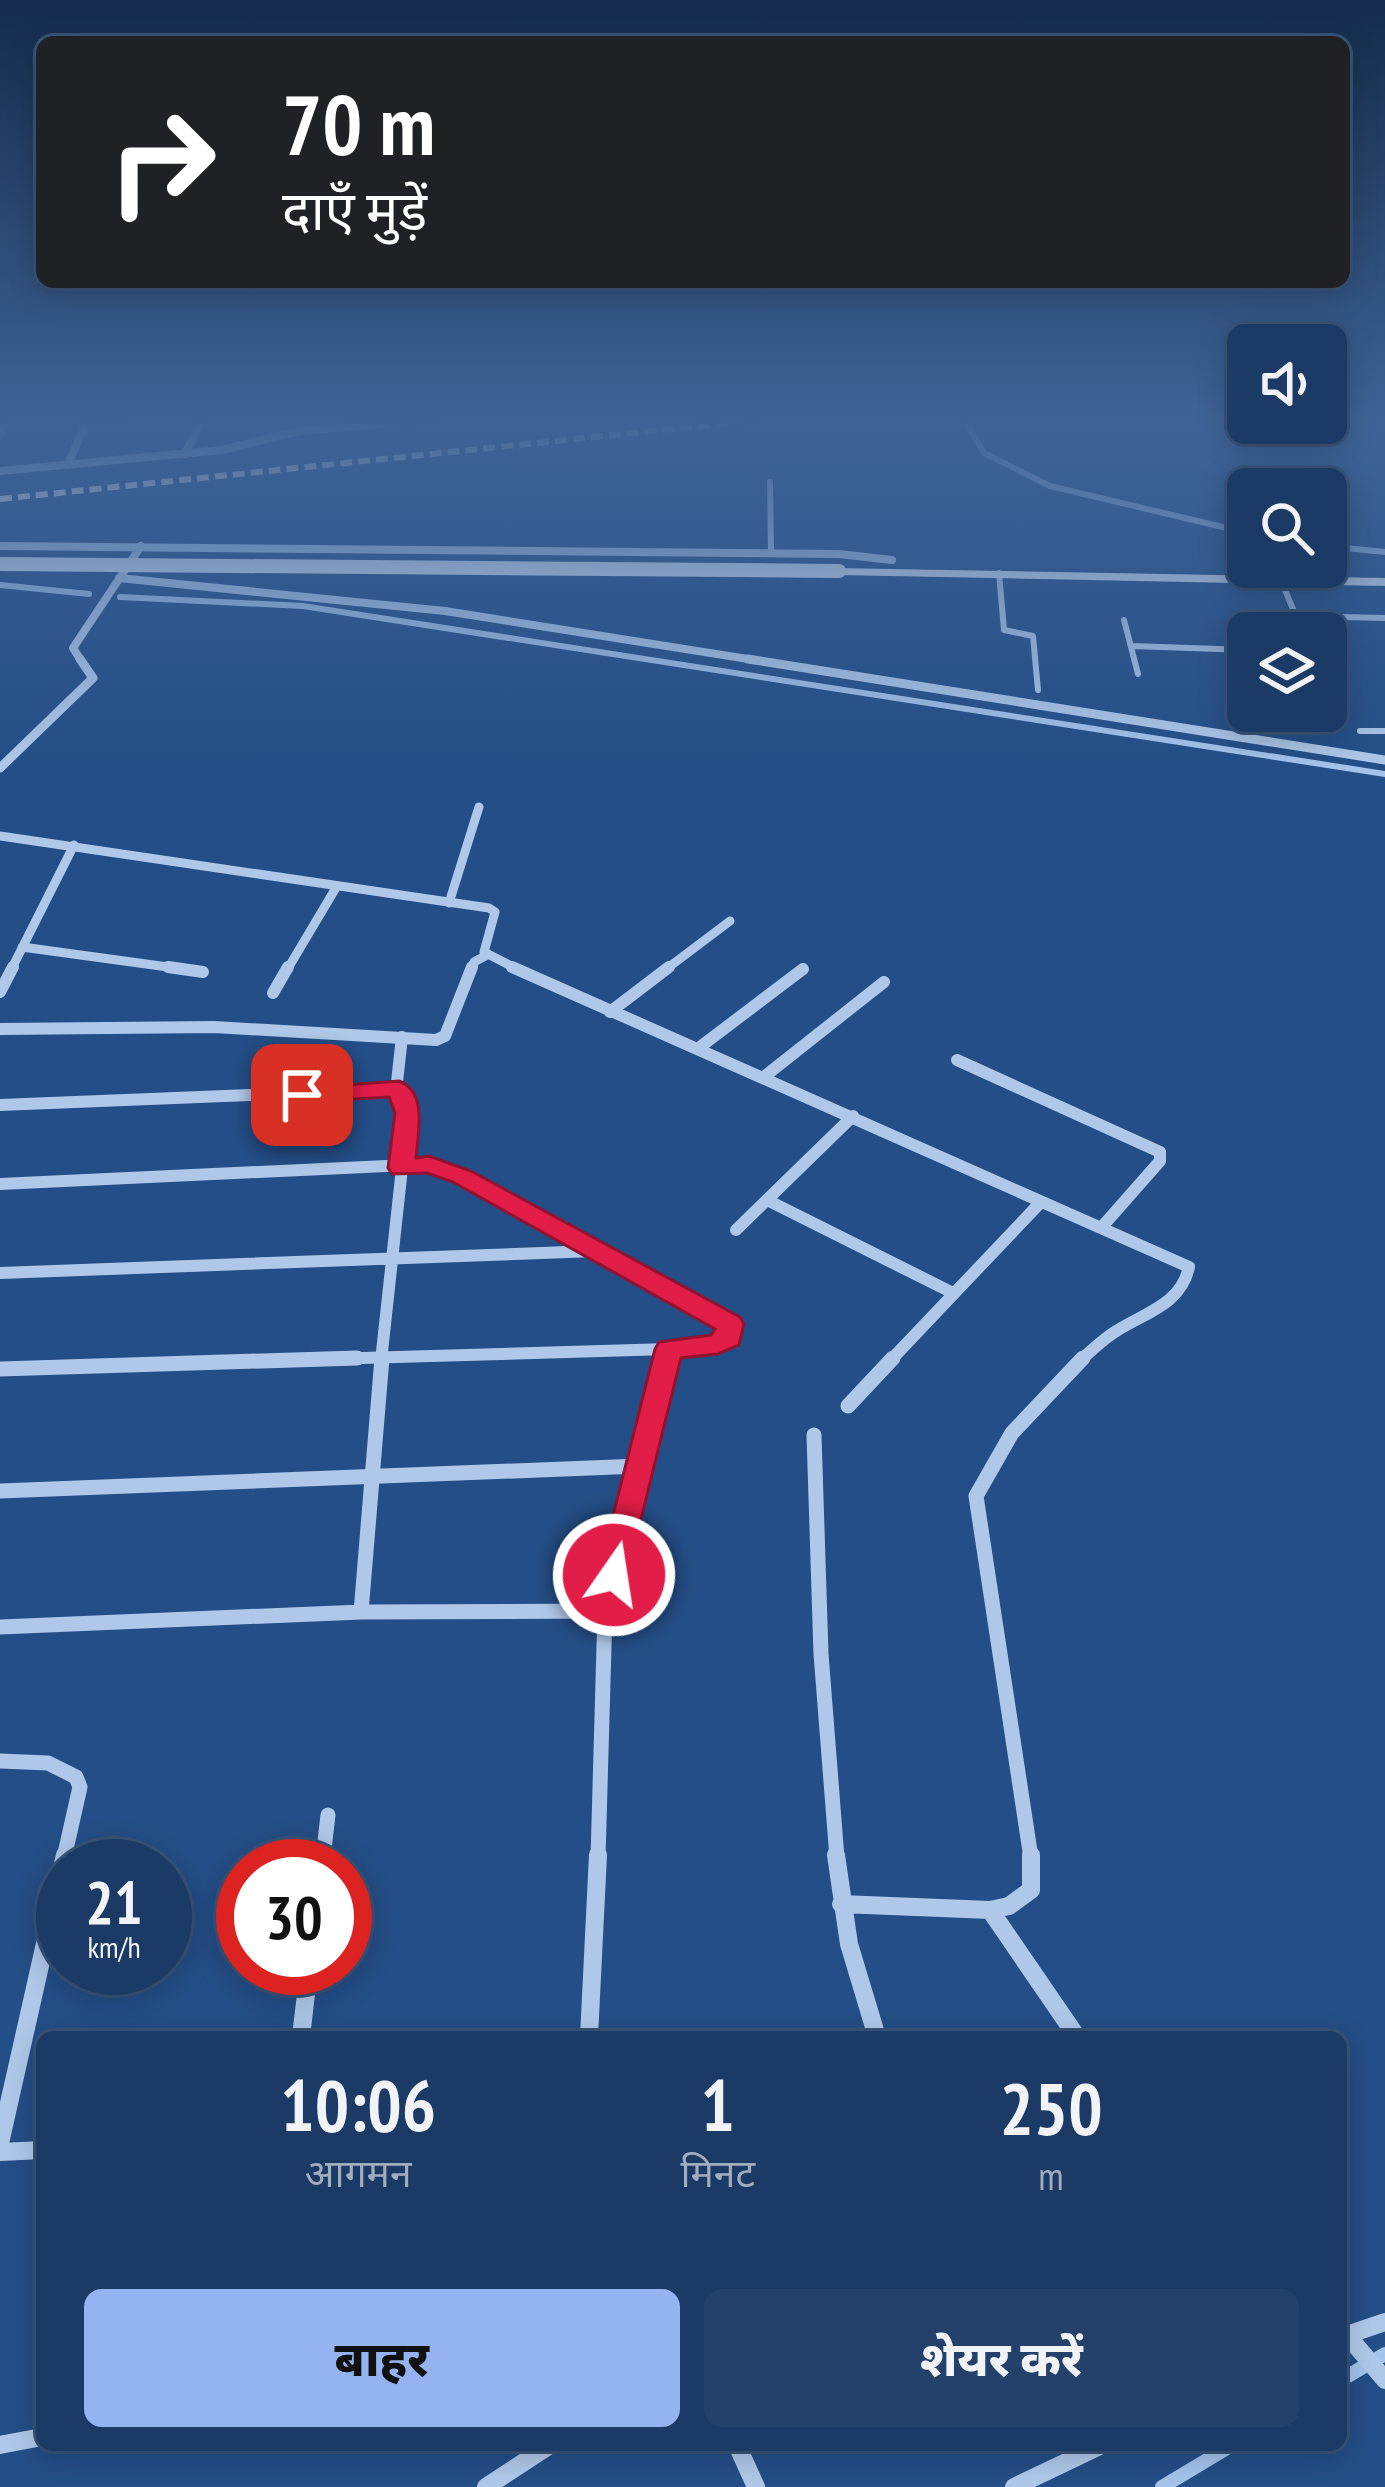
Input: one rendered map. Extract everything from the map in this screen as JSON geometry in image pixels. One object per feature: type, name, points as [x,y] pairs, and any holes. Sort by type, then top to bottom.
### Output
[{"type":"main road","points":[[0,563],[1227,564]]},
{"type":"main road","points":[[890,566],[1385,583]]},
{"type":"main road","points":[[1347,566],[1385,567]]},
{"type":"street","points":[[0,546],[771,553],[890,566]]},
{"type":"street","points":[[0,767],[93,678],[73,648],[141,546]]},
{"type":"street","points":[[0,563],[445,611],[1385,760]]},
{"type":"street","points":[[122,574],[890,566]]},
{"type":"street","points":[[449,903],[479,807]]},
{"type":"street","points":[[0,836],[495,912],[484,948],[487,956],[1186,1264],[1191,1271],[1158,1310],[1106,1338],[997,1449],[979,1481],[976,1496],[1034,1875],[1031,1890],[1023,1899],[990,1910],[841,1904]]},
{"type":"street","points":[[0,992],[74,845]]},
{"type":"street","points":[[273,992],[338,886]]},
{"type":"street","points":[[610,1012],[730,921]]},
{"type":"street","points":[[22,947],[203,972]]},
{"type":"street","points":[[0,1030],[214,1027],[445,1036],[474,962],[487,956]]},
{"type":"street","points":[[700,1047],[803,969]]},
{"type":"street","points":[[765,1076],[884,982]]},
{"type":"street","points":[[361,1612],[369,1478],[408,1113],[399,1089],[402,1037]]},
{"type":"street","points":[[957,1060],[1160,1152],[1160,1161],[1101,1228]]},
{"type":"street","points":[[0,1105],[399,1089]]},
{"type":"street","points":[[736,1230],[853,1116]]},
{"type":"street","points":[[0,1184],[440,1166],[730,1324],[729,1338],[718,1344],[669,1349],[0,1369]]},
{"type":"street","points":[[766,1200],[952,1293]]},
{"type":"street","points":[[848,1406],[1040,1203]]},
{"type":"street","points":[[0,1273],[596,1251]]},
{"type":"street","points":[[589,2031],[604,1743],[605,1611],[669,1349]]},
{"type":"street","points":[[814,1435],[817,1630],[841,1904],[857,1990],[874,2031]]},
{"type":"street","points":[[0,1491],[640,1466]]},
{"type":"street","points":[[0,1628],[361,1612],[605,1611]]},
{"type":"street","points":[[0,1761],[64,1766],[77,1776],[80,1787],[0,2147],[36,2150]]},
{"type":"street","points":[[325,1839],[328,1815]]},
{"type":"street","points":[[990,1910],[1073,2031]]},
{"type":"street","points":[[302,2031],[306,1995]]},
{"type":"street","points":[[1347,2335],[1385,2322]]},
{"type":"street","points":[[1347,2339],[1385,2380]]},
{"type":"street","points":[[0,2445],[36,2438]]},
{"type":"street","points":[[485,2487],[541,2451]]},
{"type":"street","points":[[740,2451],[757,2487]]},
{"type":"street","points":[[1014,2487],[1089,2451]]},
{"type":"lane","points":[[771,534],[771,553]]},
{"type":"lane","points":[[999,573],[1004,630],[1033,636],[1038,690]]},
{"type":"lane","points":[[1285,590],[1295,612]]},
{"type":"lane","points":[[1347,617],[1385,618]]},
{"type":"lane","points":[[1124,620],[1138,674]]},
{"type":"lane","points":[[1132,646],[1227,649]]},
{"type":"lane","points":[[1360,730],[1385,731]]},
{"type":"waterway","points":[[1347,548],[1385,552]]},
{"type":"waterway","points":[[0,585],[89,594]]},
{"type":"waterway","points":[[120,597],[303,606],[1385,774]]},
{"type":"waterway","points":[[1347,2376],[1385,2354]]},
{"type":"waterway","points":[[1162,2487],[1222,2451]]},
{"type":"route","points":[[302,1095],[399,1089],[408,1113],[401,1168],[440,1166],[730,1324],[729,1338],[718,1344],[669,1349],[614,1575]]}]
